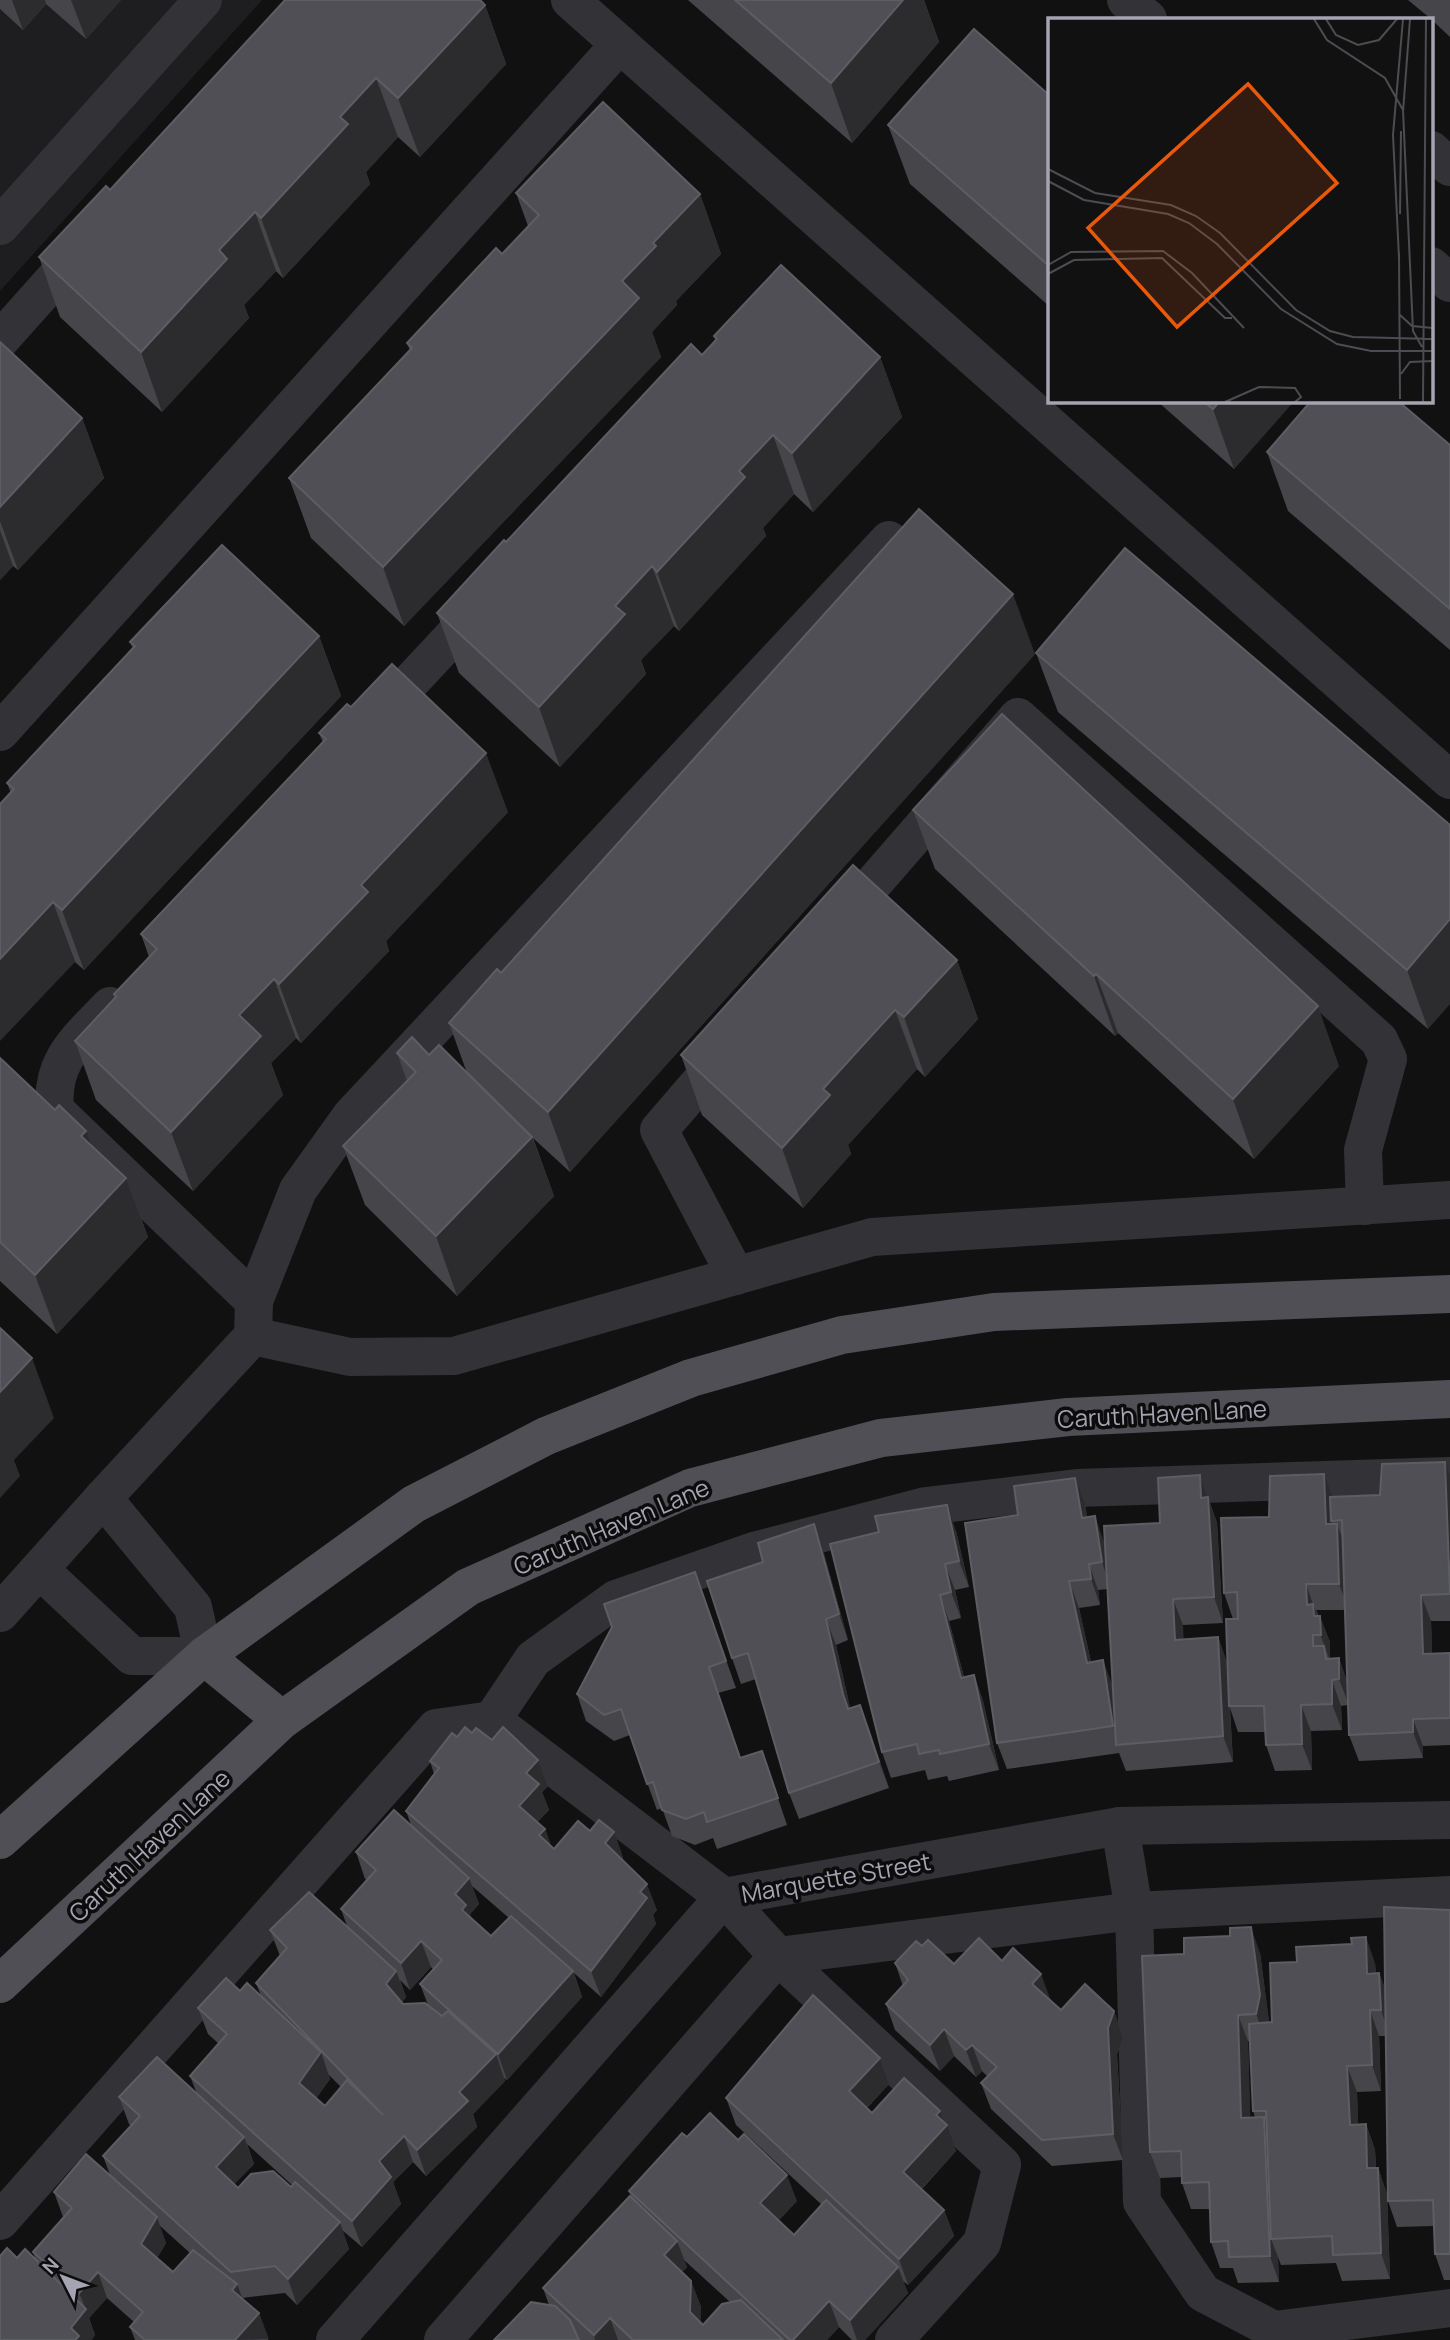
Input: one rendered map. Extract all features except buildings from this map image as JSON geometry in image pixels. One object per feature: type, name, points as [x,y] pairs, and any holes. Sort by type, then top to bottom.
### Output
[{"type":"main road","points":[[0,1840],[204,1656],[414,1504],[546,1436],[691,1378],[842,1335],[994,1312],[1450,1294]]},
{"type":"main road","name":"Caruth Haven Lane","points":[[0,1984],[282,1720],[468,1587],[690,1488],[881,1438],[1068,1417],[1450,1399]]},
{"type":"main road","points":[[204,1656],[282,1720]]},
{"type":"street","points":[[0,226],[203,0]]},
{"type":"street","points":[[570,0],[1450,780]]},
{"type":"street","points":[[1126,0],[1147,18]]},
{"type":"street","points":[[0,732],[620,44]]},
{"type":"street","points":[[1432,151],[1450,167]]},
{"type":"street","points":[[0,340],[110,217]]},
{"type":"street","points":[[1432,267],[1450,283]]},
{"type":"street","points":[[0,1614],[103,1498],[254,1319],[298,1190],[351,1116],[889,540]]},
{"type":"street","points":[[350,747],[512,573]]},
{"type":"street","points":[[811,955],[1018,717],[1379,1040],[1388,1059],[1363,1150],[1365,1206]]},
{"type":"street","points":[[131,983],[65,1055],[53,1092],[55,1110],[254,1319],[350,1357],[454,1356],[872,1237],[1450,1200]]},
{"type":"street","points":[[736,1276],[659,1130],[748,1027]]},
{"type":"street","points":[[492,1720],[533,1659],[616,1599],[754,1551],[926,1506],[1077,1488],[1450,1476]]},
{"type":"street","points":[[40,1570],[132,1656],[204,1656],[193,1607],[103,1498]]},
{"type":"street","points":[[0,2221],[436,1728],[492,1720],[724,1897],[778,1956],[1002,2165],[982,2243],[894,2340]]},
{"type":"street","name":"Marquette Street","points":[[335,2340],[724,1897],[1120,1826],[1450,1820]]},
{"type":"street","points":[[1120,1826],[1134,1911],[1142,2202],[1203,2293],[1273,2330],[1450,2308]]},
{"type":"street","points":[[443,2340],[778,1956],[1134,1911],[1450,1895]]},
{"type":"shaded area","points":[[0,0],[262,0],[0,291]]}]
